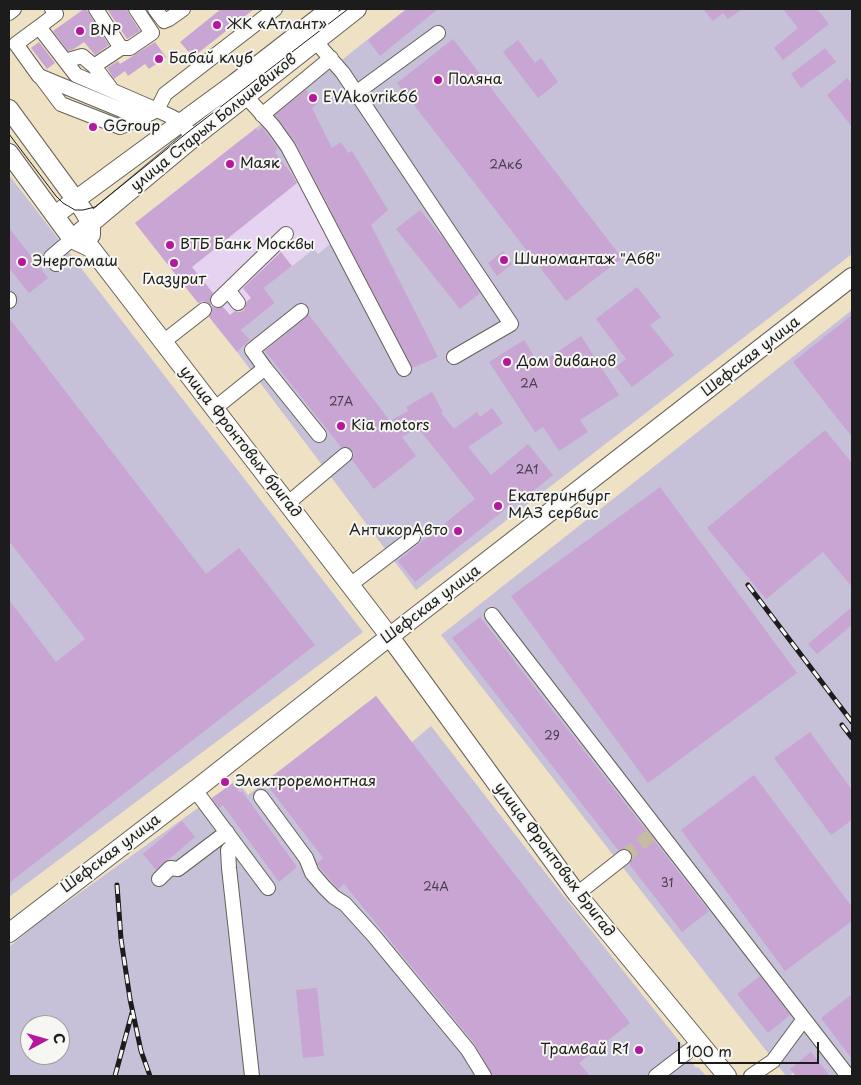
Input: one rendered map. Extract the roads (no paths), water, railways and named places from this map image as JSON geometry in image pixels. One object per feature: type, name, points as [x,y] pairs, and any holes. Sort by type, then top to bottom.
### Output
[{"type":"main road","name":"улица Старых Большевиков","points":[[72,239],[193,138],[240,90],[341,11]]},
{"type":"main road","name":"улица Старых Большевиков","points":[[55,215],[181,122],[240,90]]},
{"type":"main road","points":[[9,109],[76,199],[91,223],[91,248]]},
{"type":"main road","name":"улица Фронтовых бригад","points":[[9,153],[72,239],[91,248],[390,637]]},
{"type":"main road","name":"Шефская улица","points":[[9,932],[195,790],[852,277]]},
{"type":"main road","name":"улица Фронтовых Бригад","points":[[390,637],[577,894],[727,1076]]},
{"type":"lane","points":[[9,12],[14,9]]},
{"type":"lane","points":[[52,9],[56,14],[39,27],[12,39],[61,104],[120,127],[157,110],[165,94],[275,9]]},
{"type":"lane","points":[[96,9],[121,48]]},
{"type":"lane","points":[[94,66],[121,48],[130,48],[152,33],[136,9]]},
{"type":"lane","points":[[155,9],[164,21],[169,20],[183,9]]},
{"type":"lane","points":[[39,27],[76,75],[181,122],[193,138]]},
{"type":"lane","points":[[356,92],[438,33]]},
{"type":"lane","points":[[311,35],[356,92],[511,324],[454,357]]},
{"type":"lane","points":[[65,61],[82,56],[94,66],[113,91]]},
{"type":"lane","points":[[262,115],[330,58]]},
{"type":"lane","points":[[71,89],[76,75]]},
{"type":"lane","points":[[40,76],[141,118]]},
{"type":"lane","points":[[240,90],[273,126],[288,147],[404,369]]},
{"type":"lane","points":[[218,300],[286,234]]},
{"type":"lane","points":[[56,264],[51,257],[72,239]]},
{"type":"lane","points":[[229,291],[238,303]]},
{"type":"lane","points":[[163,342],[204,310]]},
{"type":"lane","points":[[302,311],[252,350],[319,435]]},
{"type":"lane","points":[[214,409],[265,368]]},
{"type":"lane","points":[[287,504],[345,455]]},
{"type":"lane","points":[[350,586],[413,537]]},
{"type":"lane","points":[[492,615],[654,833],[848,1076]]},
{"type":"lane","points":[[195,790],[268,888]]},
{"type":"lane","points":[[261,797],[306,858],[312,873],[334,897],[345,904],[374,936],[468,1050],[484,1076]]},
{"type":"lane","points":[[159,879],[170,868],[178,869],[227,832]]},
{"type":"lane","points":[[235,844],[228,850],[229,868],[252,1076]]},
{"type":"lane","points":[[577,894],[624,857]]},
{"type":"lane","points":[[751,1076],[773,1061],[804,1019]]},
{"type":"lane","points":[[656,1076],[699,1043]]},
{"type":"tunnel","points":[[624,857],[651,835]]},
{"type":"tram line","points":[[9,134],[63,203],[75,210],[95,207],[188,132],[348,9]]},
{"type":"railway","points":[[748,585],[852,722]]},
{"type":"railway","points":[[842,725],[852,738]]},
{"type":"railway","points":[[117,885],[121,939],[130,999],[141,1051],[150,1076]]},
{"type":"railway","points":[[115,1076],[132,1013]]},
{"type":"place","name":"ЖК «Атлант»","points":[[217,25]]},
{"type":"place","name":"BNP","points":[[80,31]]},
{"type":"place","name":"Бабай клуб","points":[[159,59]]},
{"type":"place","name":"Поляна","points":[[438,80]]},
{"type":"place","name":"EVAkovrik66","points":[[313,98]]},
{"type":"place","name":"GGroup","points":[[93,127]]},
{"type":"place","name":"Маяк","points":[[230,164]]},
{"type":"place","name":"ВТБ Банк Москвы","points":[[170,245]]},
{"type":"place","name":"Шиномантаж \"Абв\"","points":[[504,260]]},
{"type":"place","name":"Энергомаш","points":[[22,262]]},
{"type":"place","name":"Глазурит","points":[[174,263]]},
{"type":"place","name":"Дом диванов","points":[[507,362]]},
{"type":"place","name":"Kia motors","points":[[341,426]]},
{"type":"place","name":"Екатеринбург МАЗ сервис","points":[[498,506]]},
{"type":"place","name":"АнтикорАвто","points":[[458,531]]},
{"type":"place","name":"Электроремонтная","points":[[225,782]]},
{"type":"place","name":"Трамвай R1","points":[[639,1050]]}]
